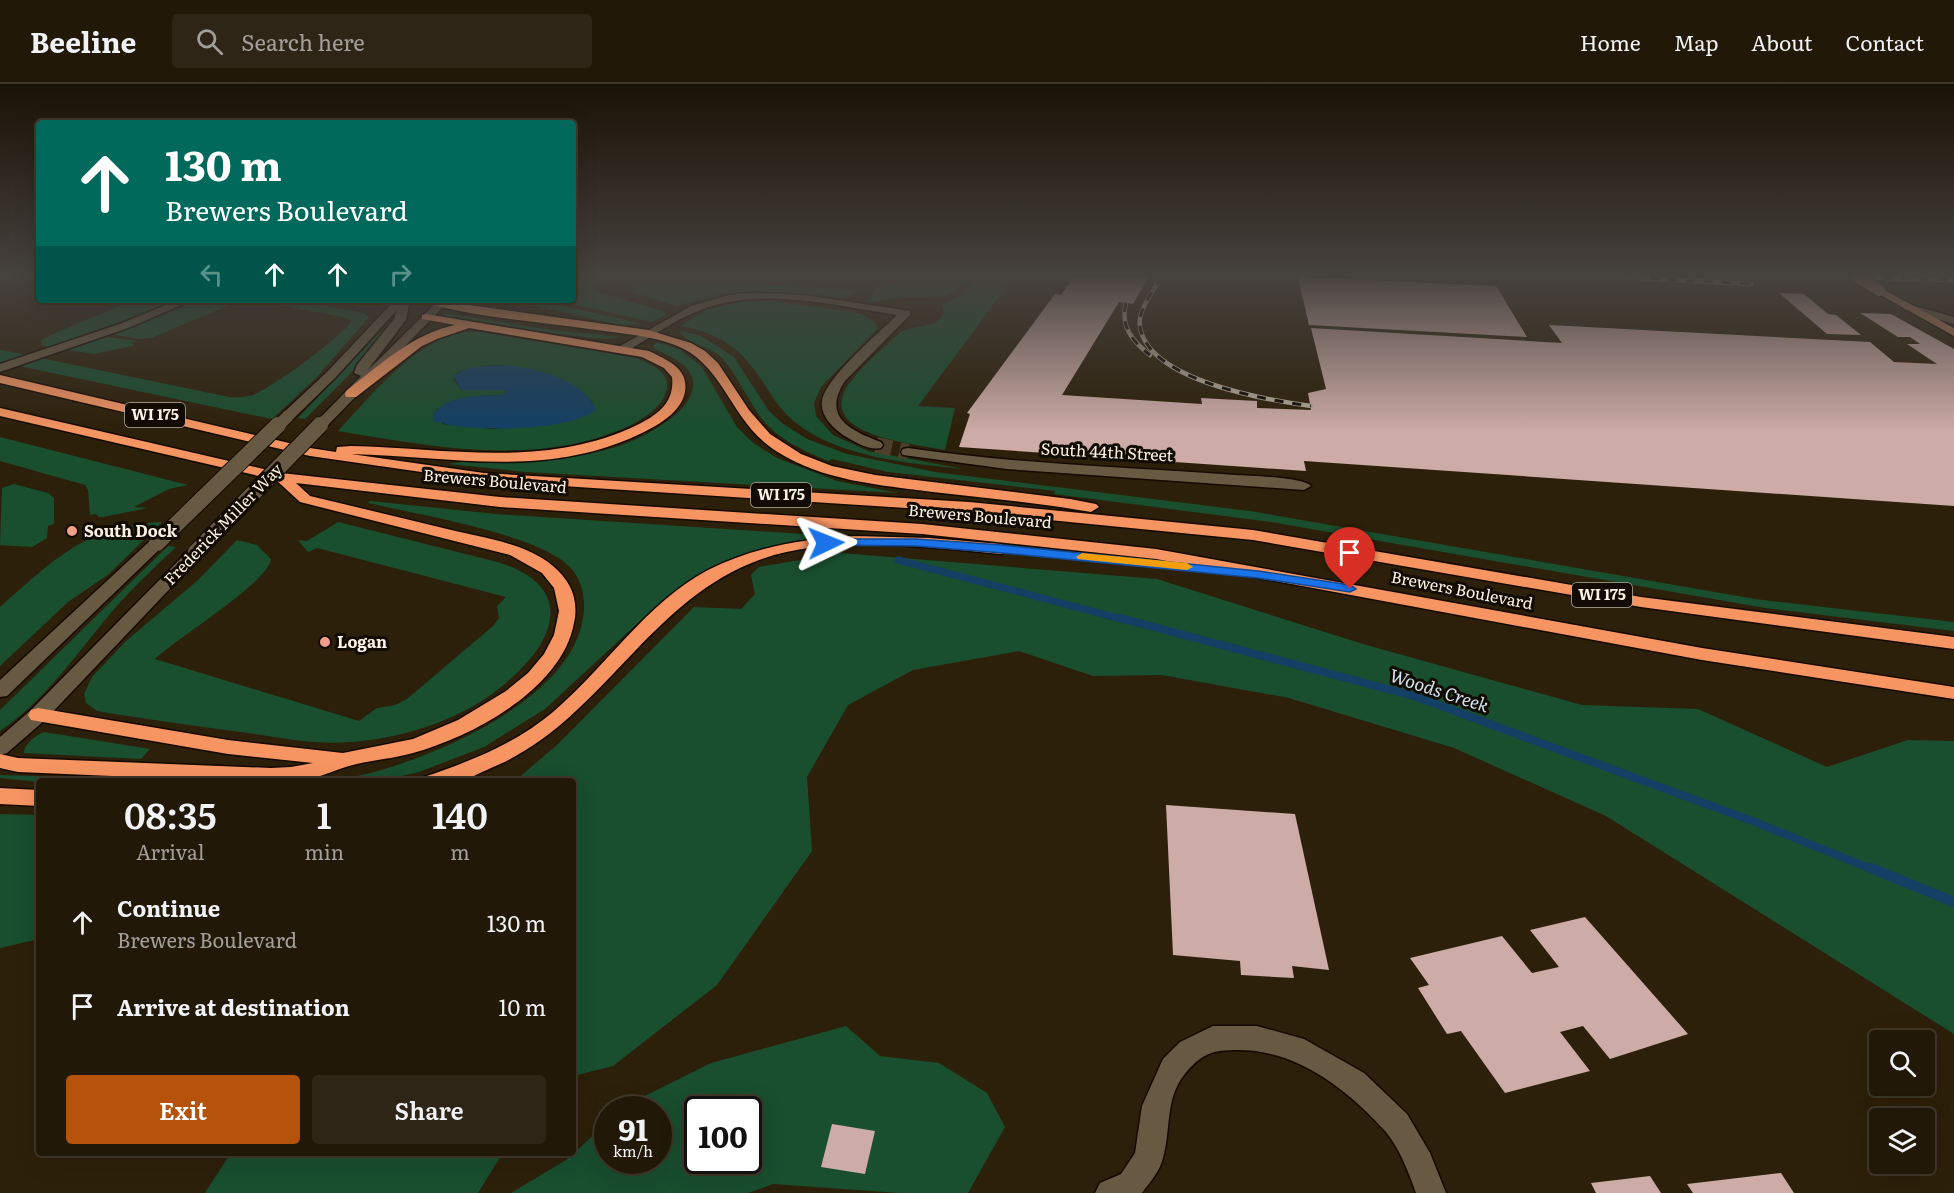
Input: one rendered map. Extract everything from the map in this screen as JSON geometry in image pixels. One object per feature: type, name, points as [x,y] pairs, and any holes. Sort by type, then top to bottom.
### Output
[{"type":"highway","points":[[351,394],[429,338],[442,332],[459,329]]},
{"type":"highway","points":[[310,452],[368,449],[415,455],[500,457],[559,453],[598,445],[626,435],[659,418],[675,402],[679,393],[678,376],[668,365],[645,354],[491,329]]},
{"type":"highway","points":[[609,329],[670,339],[708,358],[717,368],[750,423],[760,435],[773,445],[813,465],[875,480],[1079,505],[1253,535]]},
{"type":"highway","name":"Brewers Boulevard","points":[[0,379],[310,452],[375,463],[484,477],[969,507],[1253,535],[1641,602],[1954,642]]},
{"type":"highway","name":"Brewers Boulevard","points":[[0,412],[281,477],[500,502],[922,529],[1156,554],[1702,654],[1954,693]]},
{"type":"highway","points":[[0,762],[18,765],[292,775],[350,759],[397,750],[439,737],[480,717],[502,703],[531,680],[549,660],[567,625],[568,608],[564,591],[547,569],[528,557],[505,548],[305,499],[281,477]]},
{"type":"highway","points":[[443,778],[485,764],[538,734],[572,705],[675,601],[712,575],[773,552],[826,543],[916,543],[1169,565],[1303,580]]},
{"type":"highway","points":[[38,715],[228,747],[350,759]]},
{"type":"highway","points":[[0,796],[32,798]]},
{"type":"highway","points":[[0,803],[32,798]]},
{"type":"street","points":[[0,368],[113,329]]},
{"type":"street","name":"Frederick Miller Way","points":[[0,691],[331,375],[373,329]]},
{"type":"street","points":[[351,394],[363,365],[393,329]]},
{"type":"street","name":"Frederick Miller Way","points":[[0,748],[38,715],[415,329]]},
{"type":"street","points":[[621,349],[658,329]]},
{"type":"street","points":[[876,445],[856,438],[835,423],[828,407],[828,398],[840,379],[890,329]]},
{"type":"street","name":"South 44th Street","points":[[908,452],[1005,465],[1215,476],[1304,486]]},
{"type":"street","points":[[1110,1193],[1131,1184],[1149,1158],[1155,1106],[1173,1068],[1189,1051],[1214,1038],[1257,1038],[1304,1051],[1354,1082],[1397,1124],[1420,1163],[1431,1193]]},
{"type":"green space","points":[[66,329],[99,329],[49,347],[41,345],[42,340]]},
{"type":"green space","points":[[129,329],[173,329],[151,338],[141,339],[114,335]]},
{"type":"green space","points":[[345,329],[359,329],[316,378],[272,419],[0,362],[0,350],[229,397],[250,396],[263,390],[306,361]]},
{"type":"green space","points":[[383,329],[387,329],[348,376],[305,419],[298,418]]},
{"type":"green space","points":[[526,329],[621,337],[604,339]]},
{"type":"green space","points":[[691,329],[877,329],[821,387],[814,403],[816,416],[833,435],[868,451],[963,469],[876,457],[833,444],[814,435],[788,416],[754,370],[734,348]]},
{"type":"green space","points":[[975,329],[918,406],[955,408],[945,450],[874,435],[857,427],[846,417],[841,404],[847,387],[864,366],[905,330]]},
{"type":"green space","points":[[679,330],[701,336],[734,357],[769,411],[782,423],[807,439],[847,454],[935,472],[1250,511],[1755,599],[1954,622],[1954,631],[1765,608],[1271,522],[1054,494],[1055,491],[888,472],[832,459],[828,461],[789,442],[771,429],[757,412],[721,357],[687,339]]},
{"type":"green space","points":[[465,332],[480,332],[636,358],[661,372],[667,381],[667,387],[659,405],[631,425],[596,438],[560,446],[523,450],[486,450],[411,443],[338,431],[380,386],[412,357],[429,345]],"holes":[[[482,366],[517,367],[552,376],[583,393],[593,402],[569,421],[494,429],[442,424],[436,410],[452,401],[506,393],[504,390],[461,390],[453,378],[458,372]]]},
{"type":"green space","points":[[108,337],[136,341],[131,343],[134,345],[132,346],[94,354],[68,350]]},
{"type":"green space","points":[[657,342],[679,349],[702,367],[737,427],[752,442],[777,458],[837,481],[898,493],[526,472],[449,464],[543,461],[565,458],[608,449],[649,433],[680,410],[690,396],[693,385],[690,372],[674,358],[655,349],[653,345]]},
{"type":"green space","points":[[0,437],[188,485],[169,489],[134,507],[148,508],[103,517],[96,514],[90,515],[88,490],[85,485],[0,461]]},
{"type":"green space","points":[[14,484],[48,493],[54,498],[54,524],[48,526],[47,538],[32,547],[0,545],[2,488]]},
{"type":"green space","points":[[370,501],[496,514],[834,536],[795,541],[749,552],[717,564],[690,579],[666,597],[545,709],[484,747],[419,772],[393,778],[341,778],[361,775],[429,753],[497,720],[528,698],[554,674],[573,647],[583,618],[584,598],[578,578],[570,567],[554,555],[505,535],[368,503]]},
{"type":"green space","points":[[162,522],[109,574],[68,602],[0,666],[0,607],[37,574],[73,548],[92,538],[112,530]]},
{"type":"green space","points":[[338,522],[501,563],[529,576],[543,590],[550,608],[548,628],[540,646],[507,682],[473,706],[414,731],[372,740],[326,743],[287,739],[108,713],[97,711],[86,703],[84,694],[92,677],[125,642],[198,580],[237,540],[257,545],[271,559],[266,569],[239,595],[155,659],[359,721],[377,708],[395,705],[407,699],[493,626],[499,618],[497,606],[506,597],[317,548],[308,552],[298,540],[307,541]]},
{"type":"green space","points":[[168,546],[176,547],[126,596],[52,685],[19,717],[0,731],[0,710]]},
{"type":"green space","points":[[841,553],[1157,579],[1363,644],[1582,705],[1698,709],[1827,767],[1908,740],[1954,741],[1954,1034],[1606,816],[1454,748],[1289,698],[1162,675],[1093,676],[1019,651],[913,670],[848,705],[807,777],[812,851],[717,985],[613,1066],[576,1075],[576,778],[518,778],[559,743],[694,607],[741,609],[755,594],[751,575],[759,567]]},
{"type":"green space","points":[[44,732],[150,749],[141,759],[24,753],[31,740]]},
{"type":"green space","points":[[0,775],[104,778],[36,778],[36,782],[0,778]]},
{"type":"green space","points":[[0,814],[36,815],[36,940],[0,948]]},
{"type":"green space","points":[[846,1026],[880,1056],[939,1063],[987,1093],[1005,1127],[968,1193],[899,1193],[773,1184],[748,1193],[511,1193],[570,1156],[576,1156],[576,1151],[594,1135],[594,1174],[672,1174],[672,1096],[645,1096],[711,1063]]},
{"type":"green space","points":[[229,1156],[501,1156],[478,1193],[205,1193]]},
{"type":"water","points":[[504,365],[543,372],[570,383],[590,400],[596,410],[564,423],[517,428],[469,427],[434,421],[433,414],[440,407],[456,399],[506,393],[504,390],[461,390],[452,378],[469,368]]},
{"type":"building","points":[[1029,329],[1103,329],[1062,395],[1202,404],[1201,398],[1257,401],[1257,408],[1311,410],[1308,393],[1326,389],[1311,329],[1562,343],[1552,329],[1620,329],[1870,342],[1894,362],[1937,364],[1907,344],[1920,344],[1910,337],[1898,337],[1885,329],[1918,329],[1954,349],[1954,506],[1304,461],[1306,471],[959,447],[970,414],[967,413]]},
{"type":"building","points":[[1377,329],[1522,329],[1527,337]]},
{"type":"building","points":[[1821,329],[1853,329],[1861,335],[1827,334]]},
{"type":"building","points":[[1166,805],[1295,814],[1329,970],[1292,966],[1294,978],[1241,975],[1240,961],[1173,955]]},
{"type":"building","points":[[1585,917],[1688,1034],[1610,1059],[1583,1026],[1560,1032],[1590,1071],[1505,1093],[1461,1031],[1447,1034],[1418,988],[1429,985],[1410,958],[1502,936],[1532,973],[1559,967],[1530,930]]},
{"type":"building","points":[[832,1124],[875,1131],[865,1174],[821,1167]]},
{"type":"building","points":[[1781,1173],[1794,1193],[1693,1193],[1687,1184]]},
{"type":"building","points":[[1650,1176],[1661,1193],[1596,1193],[1591,1183]]},
{"type":"waterway","name":"Woods Creek","points":[[898,560],[1125,620]]},
{"type":"waterway","name":"Woods Creek","points":[[1120,618],[1414,696],[1755,822],[1874,870]]},
{"type":"waterway","name":"Woods Creek","points":[[1871,868],[1954,902]]},
{"type":"tunnel","points":[[876,445],[908,452]]},
{"type":"railway","points":[[1127,329],[1138,344],[1150,355]]},
{"type":"railway","points":[[1141,329],[1148,346],[1164,361],[1186,374],[1240,393],[1311,406]]},
{"type":"slow traffic","points":[[1082,557],[1187,567]]},
{"type":"place","name":"South Dock","points":[[72,531]]},
{"type":"place","name":"Logan","points":[[325,642]]},
{"type":"route","points":[[826,543],[916,543],[1002,549],[1303,580],[1350,589]]}]
